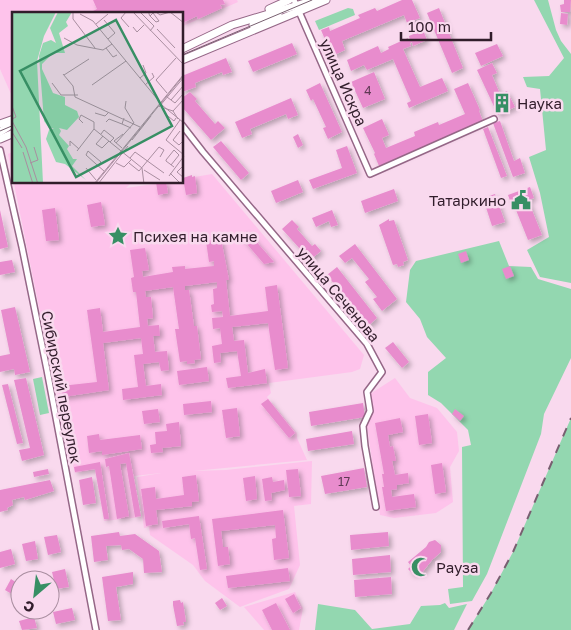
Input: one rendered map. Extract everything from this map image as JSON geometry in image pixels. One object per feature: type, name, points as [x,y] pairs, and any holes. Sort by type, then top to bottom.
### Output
[{"type":"main road","points":[[184,48],[290,0]]},
{"type":"main road","points":[[184,58],[215,46],[305,0]]},
{"type":"main road","points":[[184,43],[232,25],[315,0]]},
{"type":"main road","points":[[296,5],[326,0]]},
{"type":"main road","points":[[0,124],[12,120]]},
{"type":"main road","points":[[0,132],[12,124]]},
{"type":"main road","points":[[0,139],[12,134]]},
{"type":"street","name":"улица Искра","points":[[296,5],[370,174],[494,119]]},
{"type":"street","name":"улица Сеченова","points":[[184,128],[367,344],[382,372],[367,392],[370,411],[363,426],[376,507]]},
{"type":"street","name":"Сибирский переулок","points":[[0,150],[47,370],[96,630]]},
{"type":"shaded area","points":[[0,0],[237,0],[238,2],[184,26],[184,12],[12,12],[11,94],[0,69]]},
{"type":"shaded area","points":[[12,152],[12,174],[8,154]]},
{"type":"shaded area","points":[[212,174],[364,355],[360,369],[352,372],[269,383],[271,393],[267,397],[297,433],[297,438],[307,460],[193,471],[226,470],[312,461],[311,504],[294,506],[300,565],[289,589],[240,607],[205,581],[193,565],[150,535],[149,527],[144,528],[137,477],[161,473],[134,476],[141,517],[104,521],[95,470],[75,473],[62,423],[66,420],[63,405],[58,401],[14,184],[130,184],[126,188],[154,184],[184,184],[184,179]]},
{"type":"shaded area","points":[[395,378],[410,398],[437,408],[457,432],[459,451],[450,467],[453,502],[436,513],[394,518],[380,515],[367,426],[372,414],[370,394]]},
{"type":"shaded area","points":[[295,592],[303,608],[299,630],[264,630],[244,607]]},
{"type":"green space","points":[[534,0],[548,0],[556,30],[561,41],[571,54],[571,283],[540,277],[527,250],[549,237],[540,193],[529,157],[546,150],[540,89],[527,87],[523,77],[549,76],[564,58]]},
{"type":"green space","points":[[348,8],[353,9],[355,15],[319,30],[315,21]]},
{"type":"green space","points":[[499,241],[509,266],[531,267],[538,279],[571,289],[571,358],[544,414],[541,434],[487,574],[472,601],[450,604],[448,589],[463,587],[462,447],[471,445],[468,430],[441,403],[428,395],[428,372],[446,358],[427,337],[420,319],[406,302],[410,270],[416,261]]},
{"type":"green space","points":[[42,377],[49,413],[40,415],[33,379]]},
{"type":"green space","points":[[571,418],[571,630],[468,630],[513,552]]},
{"type":"green space","points":[[445,603],[449,608],[467,604],[454,630],[315,630],[318,604],[355,610],[372,629],[410,624],[421,606]]},
{"type":"building","points":[[93,0],[223,0],[225,4],[220,5],[222,8],[198,19],[197,16],[184,22],[184,12],[94,12],[97,9]]},
{"type":"building","points":[[402,0],[412,0],[420,18],[407,23],[404,15],[342,41],[345,50],[332,56],[321,30],[329,27],[330,31],[360,18],[358,15],[375,8],[377,11]]},
{"type":"building","points":[[564,0],[571,0],[570,12],[561,12],[560,5],[564,4]]},
{"type":"building","points":[[439,8],[463,68],[452,73],[427,13]]},
{"type":"building","points":[[561,13],[568,14],[567,25],[560,24]]},
{"type":"building","points":[[423,30],[427,40],[413,46],[412,42],[410,43],[411,46],[403,49],[420,87],[442,78],[448,91],[409,108],[407,103],[411,101],[393,59],[367,70],[364,65],[351,71],[347,60],[378,46],[381,53],[389,49],[388,47],[408,38],[410,40],[409,36]]},
{"type":"building","points":[[292,43],[297,54],[253,72],[248,61]]},
{"type":"building","points":[[497,44],[503,56],[481,66],[475,53]]},
{"type":"building","points":[[226,58],[232,72],[223,75],[222,72],[195,83],[196,87],[184,91],[184,75]]},
{"type":"building","points":[[492,63],[497,73],[492,75],[500,94],[507,91],[515,107],[498,115],[477,70]]},
{"type":"building","points":[[374,72],[385,99],[363,108],[351,82]]},
{"type":"building","points":[[320,83],[342,132],[328,139],[323,128],[326,127],[313,99],[311,101],[306,90]]},
{"type":"building","points":[[468,83],[483,121],[379,166],[363,128],[382,119],[389,135],[382,138],[386,148],[415,136],[414,132],[438,122],[439,125],[465,114],[454,89]]},
{"type":"building","points":[[190,92],[197,99],[195,101],[215,124],[218,121],[225,128],[211,140],[184,109],[184,96]]},
{"type":"building","points":[[291,98],[298,115],[288,119],[286,114],[250,129],[252,134],[242,138],[235,122]]},
{"type":"building","points":[[500,121],[514,161],[520,158],[525,173],[513,177],[493,123]]},
{"type":"building","points":[[488,127],[507,176],[501,178],[483,129]]},
{"type":"building","points":[[298,134],[303,145],[298,148],[293,137]]},
{"type":"building","points":[[221,141],[249,173],[241,180],[213,147]]},
{"type":"building","points":[[347,146],[357,173],[313,189],[309,180],[342,168],[336,150]]},
{"type":"building","points":[[195,176],[197,193],[186,195],[184,178]]},
{"type":"building","points":[[298,180],[303,192],[276,203],[271,191]]},
{"type":"building","points":[[156,184],[166,184],[168,193],[158,195]]},
{"type":"building","points":[[530,187],[534,198],[528,200],[542,235],[528,240],[508,195]]},
{"type":"building","points":[[394,189],[398,201],[365,213],[361,201]]},
{"type":"building","points":[[495,194],[505,222],[492,226],[483,198]]},
{"type":"building","points":[[101,202],[105,225],[91,227],[87,205]]},
{"type":"building","points":[[55,208],[59,240],[46,241],[42,210]]},
{"type":"building","points":[[0,210],[8,247],[0,249]]},
{"type":"building","points":[[332,210],[338,225],[331,227],[329,221],[316,227],[312,218]]},
{"type":"building","points":[[389,219],[389,221],[394,220],[408,260],[403,262],[404,265],[398,267],[397,264],[393,265],[379,225]]},
{"type":"building","points":[[292,220],[299,227],[297,229],[312,246],[315,244],[321,251],[310,260],[282,229]]},
{"type":"building","points":[[247,231],[274,262],[264,264],[241,237]]},
{"type":"building","points":[[221,239],[229,280],[226,280],[230,316],[268,311],[265,287],[277,285],[288,368],[275,370],[268,323],[232,327],[234,341],[244,340],[248,373],[265,369],[267,383],[228,388],[226,378],[241,376],[237,351],[220,353],[221,362],[214,363],[212,346],[222,344],[220,328],[213,329],[212,318],[223,317],[222,311],[212,312],[211,305],[214,304],[213,289],[217,288],[217,282],[185,286],[185,290],[189,290],[194,326],[197,326],[201,359],[194,360],[195,363],[187,364],[187,361],[180,362],[175,329],[179,329],[173,287],[145,291],[146,297],[151,297],[153,318],[147,319],[148,326],[159,325],[160,336],[153,336],[155,352],[167,351],[169,370],[161,371],[159,362],[143,364],[146,386],[161,384],[162,395],[123,400],[122,389],[138,387],[134,355],[143,354],[141,338],[103,343],[109,390],[63,397],[61,386],[97,382],[87,310],[100,308],[103,332],[140,327],[136,292],[133,292],[131,278],[134,277],[130,250],[145,248],[149,270],[142,271],[143,277],[173,272],[172,267],[185,266],[185,269],[214,266],[214,261],[209,262],[206,241]]},
{"type":"building","points":[[355,244],[397,299],[382,311],[373,299],[377,297],[365,282],[369,279],[352,258],[345,263],[339,256]]},
{"type":"building","points":[[466,251],[469,260],[461,263],[458,254]]},
{"type":"building","points":[[12,260],[15,272],[0,275],[0,262]]},
{"type":"building","points":[[510,266],[514,276],[506,279],[502,269]]},
{"type":"building","points":[[337,267],[377,318],[368,326],[327,275]]},
{"type":"building","points":[[15,307],[30,372],[15,375],[14,369],[0,372],[0,356],[10,354],[1,310]]},
{"type":"building","points":[[393,342],[409,362],[402,368],[385,348]]},
{"type":"building","points":[[207,367],[209,381],[179,385],[177,371]]},
{"type":"building","points":[[26,378],[44,455],[22,461],[19,450],[30,448],[14,380]]},
{"type":"building","points":[[8,384],[23,443],[17,444],[2,385]]},
{"type":"building","points":[[268,399],[295,433],[289,438],[261,404]]},
{"type":"building","points":[[211,401],[212,412],[184,415],[183,404]]},
{"type":"building","points":[[363,403],[365,417],[311,426],[309,412]]},
{"type":"building","points":[[237,408],[240,436],[226,438],[222,410]]},
{"type":"building","points":[[158,409],[160,422],[144,424],[142,411]]},
{"type":"building","points":[[455,409],[464,416],[460,421],[452,414]]},
{"type":"building","points":[[428,414],[432,443],[419,445],[415,416]]},
{"type":"building","points":[[400,418],[403,432],[388,435],[390,447],[393,446],[396,461],[392,461],[395,475],[408,473],[409,483],[397,485],[397,489],[391,490],[392,497],[414,494],[416,507],[386,511],[382,487],[384,487],[382,474],[384,474],[375,423]]},
{"type":"building","points":[[179,422],[181,446],[162,448],[163,452],[151,453],[150,445],[156,444],[155,432],[167,431],[166,424]]},
{"type":"building","points":[[352,431],[354,444],[308,451],[306,439]]},
{"type":"building","points":[[99,434],[100,440],[140,435],[142,449],[102,455],[102,451],[89,453],[87,436]]},
{"type":"building","points":[[129,453],[141,516],[135,517],[126,463],[120,464],[129,516],[117,519],[109,466],[106,467],[105,459]]},
{"type":"building","points":[[100,462],[109,519],[104,519],[95,469],[75,472],[74,467]]},
{"type":"building","points":[[442,463],[446,492],[435,494],[431,465]]},
{"type":"building","points":[[364,468],[367,487],[325,494],[321,476]]},
{"type":"building","points":[[48,469],[49,474],[34,477],[33,472]]},
{"type":"building","points":[[298,469],[301,496],[289,497],[286,470]]},
{"type":"building","points":[[196,475],[199,501],[192,502],[192,506],[156,510],[158,524],[146,526],[141,489],[155,487],[156,499],[184,495],[182,477]]},
{"type":"building","points":[[255,476],[257,499],[246,501],[243,478]]},
{"type":"building","points":[[92,477],[96,503],[83,505],[79,480]]},
{"type":"building","points":[[272,477],[273,482],[284,480],[285,490],[271,493],[272,500],[265,501],[262,479]]},
{"type":"building","points":[[50,480],[54,491],[25,500],[24,497],[12,500],[13,505],[7,508],[8,510],[0,512],[0,490]]},
{"type":"building","points":[[283,510],[289,558],[274,560],[272,539],[276,538],[275,525],[221,531],[223,547],[228,547],[230,564],[218,566],[212,519]]},
{"type":"building","points":[[199,516],[207,569],[200,570],[195,538],[191,539],[189,524],[163,528],[162,521]]},
{"type":"building","points":[[119,532],[120,536],[135,534],[159,551],[162,572],[144,573],[143,559],[129,549],[122,550],[121,545],[106,546],[108,560],[94,562],[91,536]]},
{"type":"building","points":[[388,532],[389,546],[351,550],[350,535]]},
{"type":"building","points":[[57,535],[61,552],[48,555],[44,537]]},
{"type":"building","points":[[435,540],[441,545],[441,552],[421,574],[417,571],[414,575],[408,569],[411,566],[408,562],[426,547],[429,542]]},
{"type":"building","points":[[35,541],[38,559],[26,561],[22,544]]},
{"type":"building","points":[[11,549],[15,564],[0,568],[0,552]]},
{"type":"building","points":[[390,555],[391,572],[353,575],[352,559]]},
{"type":"building","points":[[288,568],[290,581],[228,588],[226,576]]},
{"type":"building","points":[[65,569],[69,587],[60,588],[60,570]]},
{"type":"building","points":[[133,572],[133,584],[116,587],[121,620],[108,621],[102,577]]},
{"type":"building","points":[[391,577],[392,594],[355,597],[354,580]]},
{"type":"building","points":[[10,581],[10,593],[5,590]]},
{"type":"building","points":[[294,594],[301,608],[293,613],[285,599]]},
{"type":"building","points":[[222,598],[227,606],[220,610],[215,603]]},
{"type":"building","points":[[180,600],[181,603],[183,602],[186,622],[183,622],[184,625],[177,626],[173,601]]},
{"type":"building","points":[[276,603],[290,630],[272,630],[262,610]]},
{"type":"building","points":[[72,608],[75,620],[56,624],[55,620],[60,620],[60,611]]},
{"type":"building","points":[[35,620],[37,628],[22,630],[19,621]]},
{"type":"tram line","points":[[184,54],[312,0]]},
{"type":"tram line","points":[[0,131],[12,126]]},
{"type":"railway","points":[[468,630],[513,552],[571,418]]},
{"type":"place","name":"Наука","points":[[502,103]]},
{"type":"place","name":"Татаркино","points":[[521,200]]},
{"type":"place","name":"Психея на камне","points":[[118,236]]},
{"type":"place","name":"Рауза","points":[[421,567]]}]
